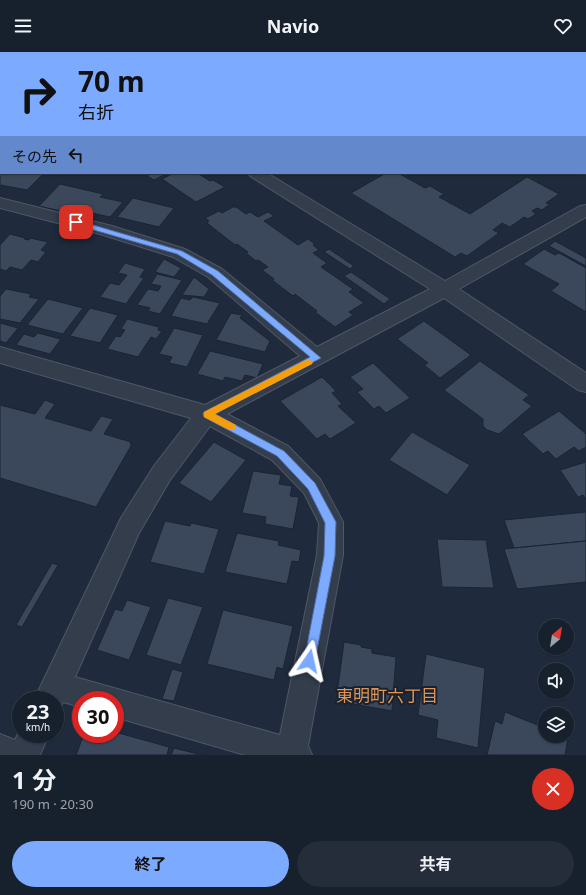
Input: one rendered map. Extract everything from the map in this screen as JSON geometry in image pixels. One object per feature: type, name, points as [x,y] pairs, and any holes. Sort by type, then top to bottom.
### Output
[{"type":"street","points":[[258,174],[445,289],[586,384]]},
{"type":"street","points":[[0,203],[106,230],[179,252],[215,273],[316,358]]},
{"type":"street","points":[[54,691],[130,526],[162,473],[207,414],[445,289],[586,210]]},
{"type":"street","points":[[0,355],[207,414],[280,453],[312,486],[331,522],[330,556],[294,754],[124,705]]},
{"type":"street","points":[[24,755],[30,743]]},
{"type":"street","points":[[0,749],[13,755]]},
{"type":"building","points":[[0,174],[43,174],[27,190],[0,185]]},
{"type":"building","points":[[150,174],[166,174],[154,180],[147,176]]},
{"type":"building","points":[[172,174],[199,174],[210,181],[213,180],[225,187],[196,202],[162,179]]},
{"type":"building","points":[[384,174],[400,174],[425,188],[430,186],[444,194],[439,197],[470,214],[527,177],[559,194],[546,203],[550,204],[542,210],[537,208],[532,211],[536,214],[528,219],[524,217],[510,227],[502,223],[493,230],[499,233],[467,256],[461,253],[455,257],[351,193]]},
{"type":"building","points":[[60,184],[103,194],[100,197],[123,202],[110,217],[87,212],[83,216],[39,206]]},
{"type":"building","points":[[133,198],[174,208],[159,227],[117,217]]},
{"type":"building","points":[[236,207],[246,214],[250,212],[258,217],[268,212],[274,216],[264,221],[298,245],[308,239],[315,244],[313,245],[319,250],[313,253],[327,263],[321,267],[353,289],[349,292],[364,303],[349,312],[353,315],[335,327],[295,294],[293,296],[272,280],[274,279],[262,270],[268,267],[258,260],[256,261],[246,253],[248,252],[237,244],[235,245],[207,223],[209,221],[205,218],[219,211],[222,213]]},
{"type":"building","points":[[10,234],[25,238],[24,239],[29,240],[30,238],[48,242],[41,250],[46,252],[38,262],[31,260],[22,270],[10,267],[6,271],[0,269],[0,245]]},
{"type":"building","points":[[555,241],[586,258],[586,266],[549,246]]},
{"type":"building","points":[[329,249],[354,266],[350,269],[324,252]]},
{"type":"building","points":[[544,249],[555,255],[559,253],[586,268],[586,312],[551,291],[559,284],[523,264]]},
{"type":"building","points":[[164,259],[181,268],[174,277],[155,272]]},
{"type":"building","points":[[125,263],[145,269],[140,277],[144,278],[126,304],[100,297],[110,283],[119,285],[127,275],[118,273]]},
{"type":"building","points":[[351,272],[390,299],[384,304],[344,276]]},
{"type":"building","points":[[157,274],[182,280],[160,314],[148,311],[150,308],[137,305],[148,289],[158,291],[161,286],[151,284]]},
{"type":"building","points":[[194,277],[209,289],[204,297],[182,295]]},
{"type":"building","points":[[6,289],[31,294],[29,297],[39,299],[20,323],[0,319],[0,296]]},
{"type":"building","points":[[193,297],[220,303],[207,324],[171,316],[181,298],[190,300]]},
{"type":"building","points":[[48,299],[83,308],[63,334],[27,325]]},
{"type":"building","points":[[90,308],[118,315],[100,343],[70,336]]},
{"type":"building","points":[[231,313],[242,315],[240,318],[270,341],[265,352],[216,340]]},
{"type":"building","points":[[127,319],[159,327],[158,330],[162,331],[156,339],[151,337],[138,357],[107,349],[116,336],[120,337],[125,330],[121,329]]},
{"type":"building","points":[[424,321],[471,355],[440,378],[424,365],[428,363],[397,339]]},
{"type":"building","points":[[0,323],[18,328],[6,343],[0,341]]},
{"type":"building","points":[[174,328],[203,335],[187,367],[169,363],[172,357],[159,354]]},
{"type":"building","points":[[38,333],[61,339],[50,354],[16,345],[24,334],[34,337]]},
{"type":"building","points":[[210,351],[263,364],[257,378],[245,375],[242,381],[225,377],[223,381],[197,374]]},
{"type":"building","points":[[480,361],[529,395],[523,400],[532,406],[499,434],[487,430],[483,426],[483,419],[444,390]]},
{"type":"building","points":[[373,363],[410,398],[386,413],[379,406],[374,409],[357,392],[363,389],[350,377]]},
{"type":"building","points":[[322,377],[336,391],[332,393],[342,404],[338,406],[356,423],[330,439],[325,434],[317,439],[280,401]]},
{"type":"building","points":[[45,400],[55,404],[45,418],[91,431],[101,416],[113,419],[104,434],[131,442],[130,444],[132,444],[96,507],[0,478],[0,405],[35,414]]},
{"type":"building","points":[[559,411],[586,434],[586,447],[579,451],[574,447],[556,459],[548,451],[543,454],[522,434]]},
{"type":"building","points":[[412,432],[470,465],[447,495],[389,460]]},
{"type":"building","points":[[214,442],[246,460],[211,502],[179,483]]},
{"type":"building","points":[[586,462],[586,499],[583,495],[578,497],[560,470]]},
{"type":"building","points":[[253,471],[281,475],[279,484],[292,486],[290,496],[299,497],[293,529],[265,524],[266,517],[242,513]]},
{"type":"building","points":[[586,512],[586,541],[514,548],[504,520]]},
{"type":"building","points":[[165,521],[190,526],[191,523],[219,529],[204,574],[150,562]]},
{"type":"building","points":[[237,533],[279,541],[278,545],[301,550],[299,562],[292,561],[287,584],[225,572]]},
{"type":"building","points":[[437,539],[486,540],[494,588],[442,587]]},
{"type":"building","points":[[586,541],[586,582],[517,589],[504,549]]},
{"type":"building","points":[[52,563],[58,565],[22,627],[16,625]]},
{"type":"building","points":[[168,598],[203,607],[181,665],[146,655]]},
{"type":"building","points":[[127,600],[151,607],[129,660],[97,650],[115,609],[122,611]]},
{"type":"building","points":[[223,610],[293,626],[283,669],[277,667],[274,680],[207,664]]},
{"type":"building","points":[[344,642],[361,645],[361,647],[372,649],[372,653],[396,657],[392,711],[336,701]]},
{"type":"building","points":[[426,654],[485,668],[478,748],[436,738],[438,720],[418,715]]},
{"type":"building","points":[[172,669],[183,672],[174,701],[162,699]]},
{"type":"building","points":[[505,712],[538,725],[538,743],[567,743],[565,755],[487,755],[495,721],[502,724]]},
{"type":"building","points":[[124,734],[169,747],[167,755],[76,755],[81,743],[124,743]]},
{"type":"building","points":[[174,748],[202,755],[171,755]]},
{"type":"slow traffic","points":[[233,428],[207,414],[308,362]]},
{"type":"district","name":"東明町六丁目","points":[[387,696]]},
{"type":"route","points":[[76,222],[179,252],[215,273],[316,358],[207,414],[280,453],[312,486],[331,522],[330,556],[309,661]]}]
